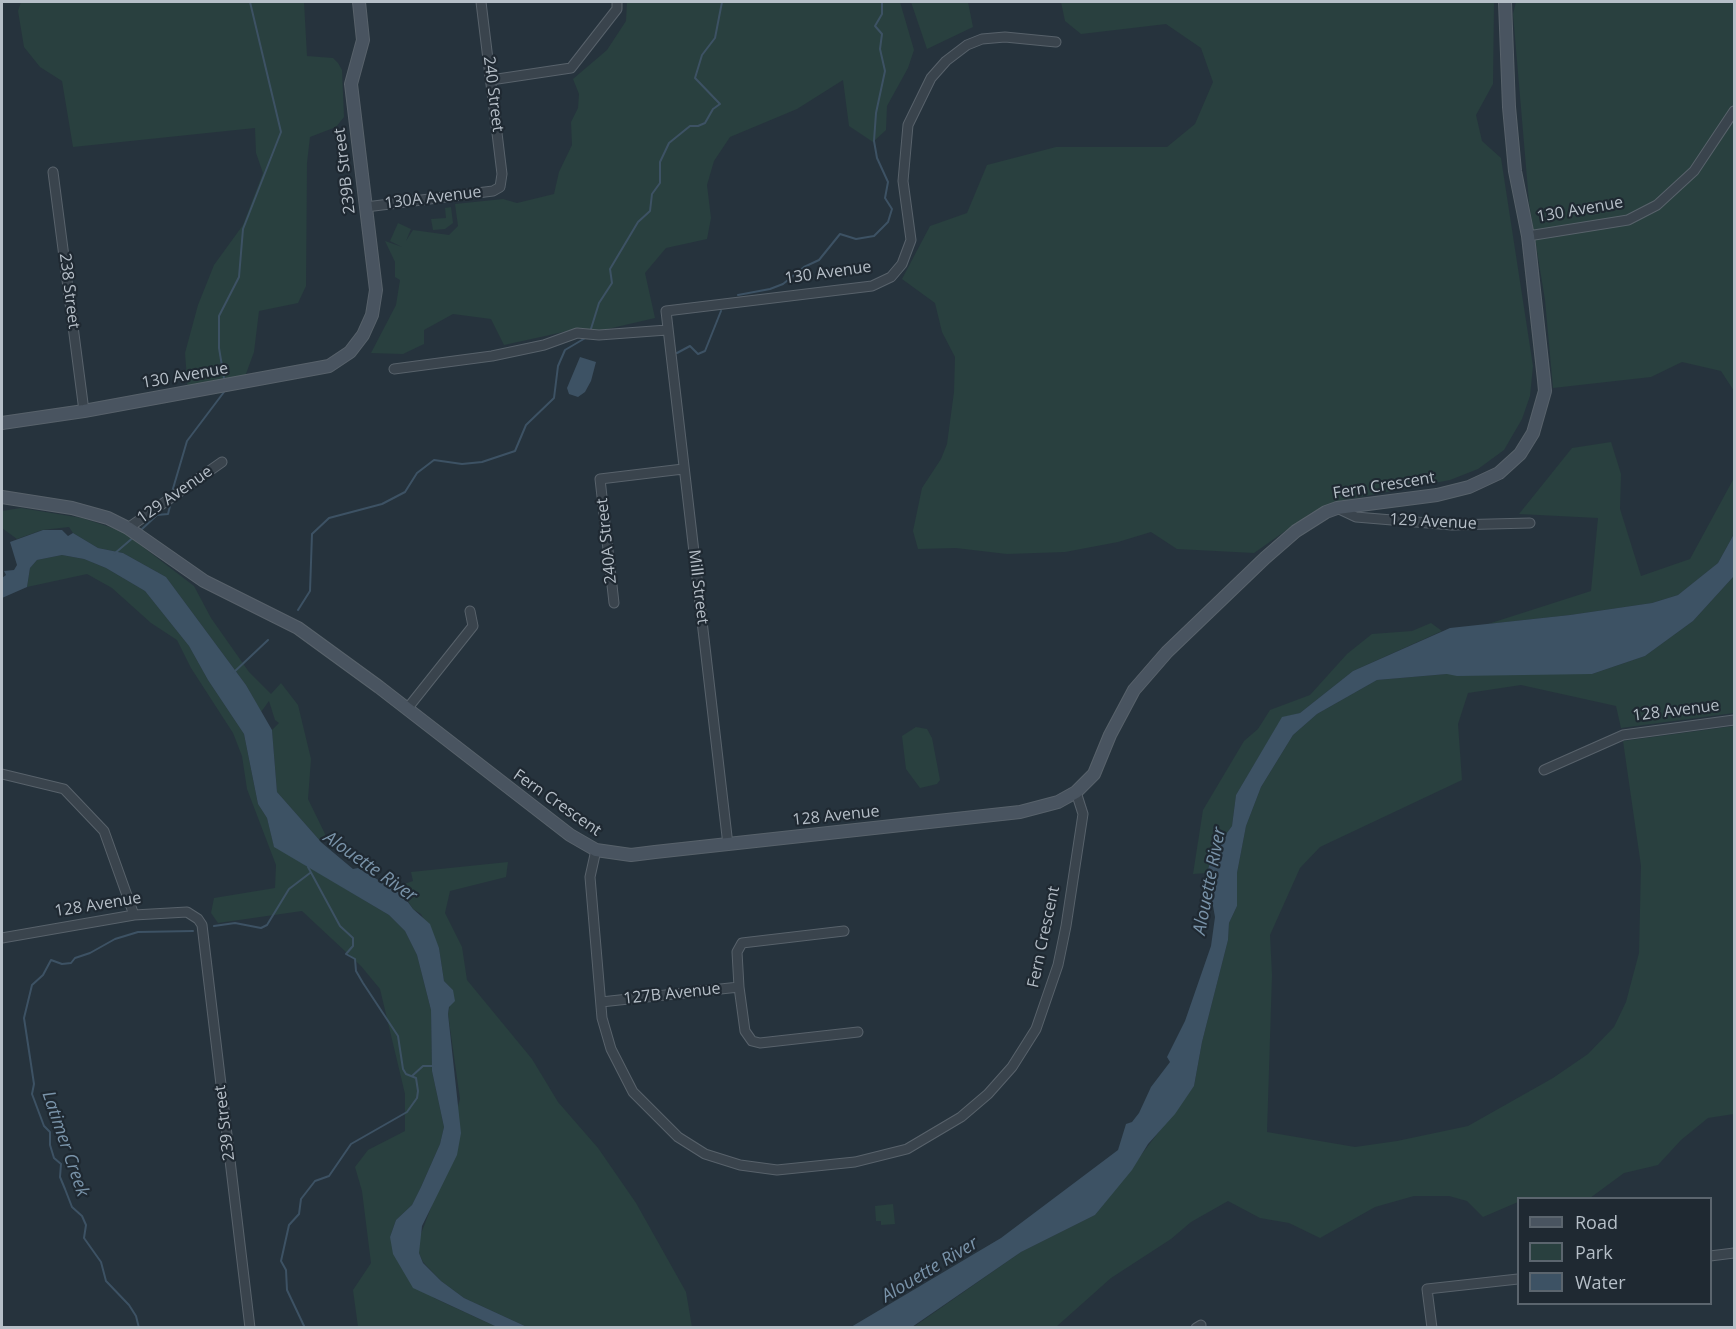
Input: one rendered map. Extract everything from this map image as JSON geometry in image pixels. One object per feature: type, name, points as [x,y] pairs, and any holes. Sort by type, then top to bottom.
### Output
[{"type":"street","name":"239B Street","points":[[359,2],[363,40],[351,84],[376,290],[372,315],[363,335]]},
{"type":"street","name":"240 Street","points":[[481,2],[502,174],[500,187]]},
{"type":"street","points":[[491,80],[571,68],[617,9],[617,2]]},
{"type":"street","name":"Fern Crescent","points":[[2,497],[85,511],[132,532],[204,581],[298,628],[408,709],[570,835],[596,850],[590,877],[601,1002],[611,1049],[633,1092],[678,1137],[705,1154],[740,1165],[777,1170],[855,1162],[907,1149],[961,1117],[988,1094],[1012,1066],[1036,1029],[1058,965],[1066,926],[1083,814],[1076,792],[1094,774],[1134,690],[1167,652],[1273,551],[1312,520],[1337,508],[1437,495],[1469,487],[1499,473],[1520,454],[1533,433],[1545,391],[1528,236],[1515,171],[1509,107],[1505,2]]},
{"type":"street","name":"130 Avenue","points":[[667,330],[666,310],[872,286],[891,277],[902,264],[911,240],[903,181],[908,125],[931,78],[953,56],[982,39],[1005,37],[1056,42]]},
{"type":"street","name":"130 Avenue","points":[[1528,236],[1628,220],[1657,205],[1694,171],[1734,111]]},
{"type":"street","name":"238 Street","points":[[53,172],[84,411]]},
{"type":"street","name":"130A Avenue","points":[[366,207],[487,192],[500,187]]},
{"type":"street","points":[[394,369],[492,356],[544,345],[583,333],[599,335],[667,330]]},
{"type":"street","name":"Mill Street","points":[[667,330],[728,844]]},
{"type":"street","name":"130 Avenue","points":[[2,423],[84,411],[329,366],[350,352],[363,335]]},
{"type":"street","name":"129 Avenue","points":[[132,532],[222,462]]},
{"type":"street","name":"240A Street","points":[[614,603],[600,479],[683,469]]},
{"type":"street","name":"129 Avenue","points":[[1337,508],[1356,517],[1440,524],[1530,523]]},
{"type":"street","points":[[408,709],[472,626],[470,611]]},
{"type":"street","name":"128 Avenue","points":[[1544,771],[1623,735],[1734,720]]},
{"type":"street","points":[[2,774],[64,789],[104,831],[134,915]]},
{"type":"street","name":"128 Avenue","points":[[596,850],[632,855],[1020,812],[1058,802],[1076,792]]},
{"type":"street","name":"128 Avenue","points":[[2,938],[134,915],[187,912],[198,919]]},
{"type":"street","name":"239 Street","points":[[198,919],[202,926],[250,1328]]},
{"type":"street","name":"127B Avenue","points":[[601,1002],[739,987],[736,952],[742,944],[844,931]]},
{"type":"street","points":[[739,987],[745,1031],[752,1041],[760,1043],[858,1032]]},
{"type":"street","points":[[1712,1256],[1734,1253]]},
{"type":"street","points":[[1432,1328],[1427,1290],[1517,1279]]},
{"type":"green space","points":[[21,2],[304,2],[307,56],[333,58],[338,63],[342,70],[344,117],[336,127],[310,137],[307,163],[306,286],[298,303],[259,311],[254,352],[243,382],[188,392],[185,353],[198,305],[214,265],[243,225],[263,173],[256,153],[255,128],[73,147],[62,81],[40,67],[24,47],[18,11]]},
{"type":"green space","points":[[627,2],[900,2],[914,50],[908,68],[887,106],[886,130],[873,142],[849,126],[843,80],[797,109],[730,137],[714,161],[707,185],[711,218],[707,239],[666,248],[645,273],[655,318],[599,331],[577,329],[504,345],[491,319],[453,314],[424,330],[424,344],[403,354],[371,353],[396,305],[400,280],[395,277],[395,262],[385,241],[402,247],[390,241],[398,223],[411,229],[406,241],[413,230],[449,235],[458,226],[455,204],[503,199],[517,203],[554,194],[559,172],[572,145],[571,122],[578,108],[579,94],[573,79],[607,50],[626,21]]},
{"type":"green space","points":[[911,2],[968,2],[973,27],[927,49]]},
{"type":"green space","points":[[1061,2],[1494,2],[1493,84],[1476,115],[1482,141],[1501,158],[1533,366],[1530,396],[1522,419],[1504,450],[1478,469],[1450,480],[1334,502],[1311,513],[1254,553],[1177,549],[1151,532],[1118,542],[1065,552],[1007,554],[956,548],[918,549],[913,531],[922,488],[941,459],[947,444],[954,392],[955,357],[942,332],[935,303],[902,279],[930,226],[967,213],[987,165],[1056,147],[1167,147],[1195,124],[1213,82],[1201,48],[1166,24],[1081,34],[1065,21]]},
{"type":"green space","points":[[1516,2],[1734,2],[1734,391],[1721,371],[1682,362],[1651,377],[1553,388],[1545,300],[1529,202],[1513,14]]},
{"type":"green space","points":[[451,207],[453,223],[445,229],[433,230],[431,219],[446,218],[445,208]]},
{"type":"green space","points":[[1611,442],[1621,474],[1620,509],[1641,576],[1690,559],[1734,478],[1734,534],[1718,563],[1678,595],[1652,603],[1488,624],[1591,591],[1598,518],[1519,514],[1572,448]]},
{"type":"green space","points":[[21,508],[82,518],[122,531],[194,586],[211,618],[249,672],[271,694],[281,683],[298,705],[311,759],[308,799],[326,836],[322,843],[277,792],[272,730],[279,723],[275,720],[269,701],[261,712],[246,685],[166,577],[123,553],[98,548],[73,533],[69,527],[42,530],[17,539],[2,528],[2,511]]},
{"type":"green space","points":[[62,555],[84,559],[106,568],[145,591],[189,646],[208,680],[244,734],[258,804],[267,818],[274,846],[389,915],[405,931],[417,955],[431,1010],[432,1071],[444,1127],[440,1144],[421,1187],[412,1205],[396,1220],[390,1237],[434,1298],[497,1327],[358,1327],[353,1290],[371,1263],[362,1191],[355,1167],[368,1150],[405,1131],[405,1094],[380,989],[361,966],[302,911],[218,923],[211,913],[214,898],[275,888],[276,865],[247,789],[242,756],[233,733],[191,668],[177,640],[151,623],[112,588],[87,574],[27,587],[30,568],[37,560]]},
{"type":"green space","points":[[1734,576],[1734,713],[1621,728],[1616,706],[1521,685],[1468,693],[1458,724],[1462,780],[1320,847],[1300,868],[1270,935],[1272,975],[1267,1132],[1355,1147],[1468,1126],[1553,1078],[1588,1054],[1614,1027],[1626,1002],[1639,953],[1641,866],[1623,741],[1734,726],[1734,1114],[1708,1118],[1681,1140],[1658,1165],[1624,1173],[1591,1197],[1517,1197],[1517,1202],[1483,1217],[1467,1201],[1449,1196],[1414,1196],[1375,1207],[1320,1238],[1289,1223],[1260,1218],[1228,1201],[1191,1222],[1171,1239],[1111,1278],[1056,1327],[912,1328],[1021,1252],[1095,1215],[1194,1086],[1202,1042],[1228,940],[1229,923],[1237,906],[1237,873],[1246,826],[1261,787],[1293,735],[1317,714],[1377,680],[1447,674],[1592,674],[1645,656],[1693,621]]},
{"type":"green space","points":[[1431,623],[1442,631],[1353,671],[1300,713],[1282,718],[1236,795],[1232,826],[1213,852],[1207,873],[1193,874],[1203,810],[1244,741],[1258,729],[1270,710],[1310,695],[1347,654],[1372,634],[1412,631]]},
{"type":"green space","points":[[916,727],[927,729],[932,738],[940,780],[937,784],[920,788],[906,769],[902,736]]},
{"type":"green space","points":[[508,862],[506,877],[450,891],[445,913],[462,947],[467,980],[532,1059],[558,1102],[598,1148],[636,1203],[686,1292],[692,1327],[527,1327],[464,1298],[441,1281],[423,1262],[419,1253],[419,1239],[432,1205],[460,1099],[448,1014],[453,990],[444,981],[439,948],[421,914],[413,909],[398,886],[413,881],[411,872]]},
{"type":"green space","points":[[893,1204],[895,1224],[881,1225],[881,1221],[876,1221],[875,1206]]},
{"type":"water","points":[[580,357],[596,362],[591,381],[585,392],[578,397],[569,394],[567,388]]},
{"type":"water","points":[[43,530],[62,530],[68,536],[73,533],[98,548],[123,553],[166,577],[246,685],[272,730],[277,792],[322,843],[353,869],[358,868],[402,894],[413,909],[430,924],[439,948],[444,981],[453,990],[455,1001],[449,1007],[448,1014],[461,1133],[457,1155],[422,1226],[419,1253],[423,1263],[441,1281],[464,1298],[527,1327],[497,1327],[413,1288],[393,1254],[390,1237],[396,1220],[412,1205],[440,1144],[444,1127],[432,1071],[431,1010],[417,955],[405,931],[389,915],[274,847],[267,818],[258,804],[244,734],[208,680],[189,646],[145,591],[106,568],[84,559],[62,555],[37,560],[30,568],[27,587],[2,598],[2,578],[6,575],[4,571],[14,570],[17,565],[10,542]]},
{"type":"water","name":"Alouette River","points":[[1734,534],[1734,576],[1693,621],[1645,656],[1592,674],[1457,676],[1447,674],[1377,680],[1317,714],[1293,735],[1261,787],[1246,826],[1237,873],[1237,906],[1229,923],[1228,940],[1202,1042],[1194,1086],[1175,1114],[1148,1144],[1132,1170],[1095,1215],[1021,1252],[912,1327],[851,1327],[1001,1238],[1118,1150],[1126,1124],[1132,1122],[1139,1113],[1151,1087],[1170,1062],[1167,1057],[1185,1021],[1211,946],[1215,917],[1207,873],[1213,852],[1232,826],[1236,795],[1282,717],[1300,713],[1353,671],[1450,628],[1570,615],[1652,603],[1678,595],[1718,563]]},
{"type":"waterway","points":[[224,378],[219,348],[219,316],[239,277],[243,229],[281,132],[250,2]]},
{"type":"waterway","points":[[590,332],[599,303],[612,283],[610,269],[638,222],[650,211],[652,194],[660,183],[660,162],[669,143],[690,126],[705,123],[713,109],[720,104],[695,78],[702,55],[715,38],[722,2]]},
{"type":"waterway","points":[[738,295],[783,284],[804,267],[819,260],[840,234],[856,239],[874,236],[888,222],[892,209],[885,198],[888,182],[877,158],[874,141],[876,113],[885,71],[880,49],[882,34],[875,26],[882,14],[882,2]]},
{"type":"waterway","points":[[677,353],[690,346],[698,354],[705,351],[721,311]]},
{"type":"waterway","points":[[298,610],[310,591],[312,534],[329,518],[382,504],[405,492],[417,473],[434,460],[462,464],[482,462],[515,451],[526,425],[554,398],[558,366],[565,350],[587,337]]},
{"type":"waterway","points":[[172,492],[187,441],[224,392]]},
{"type":"waterway","points":[[141,530],[157,515],[168,514],[170,506]]},
{"type":"waterway","points":[[114,554],[135,536]]},
{"type":"waterway","points":[[233,673],[268,640]]},
{"type":"waterway","points":[[305,1328],[287,1290],[286,1270],[281,1261],[289,1225],[299,1214],[301,1199],[315,1181],[329,1176],[351,1144],[407,1112],[417,1098],[418,1091],[416,1078],[406,1074],[403,1069],[398,1036],[356,971],[355,959],[346,954],[353,946],[353,938],[340,926],[308,867]]},
{"type":"waterway","name":"Latimer Creek","points":[[214,926],[235,923],[261,928],[267,925],[289,889],[310,873]]},
{"type":"waterway","name":"Latimer Creek","points":[[139,1328],[136,1316],[129,1305],[106,1281],[101,1262],[84,1238],[86,1225],[82,1216],[72,1207],[60,1177],[61,1164],[54,1158],[50,1145],[50,1132],[44,1126],[32,1094],[34,1084],[24,1018],[32,985],[43,975],[51,960],[62,964],[71,963],[75,958],[90,953],[115,939],[138,932],[193,931]]},
{"type":"waterway","points":[[412,1076],[423,1066],[434,1066]]}]
